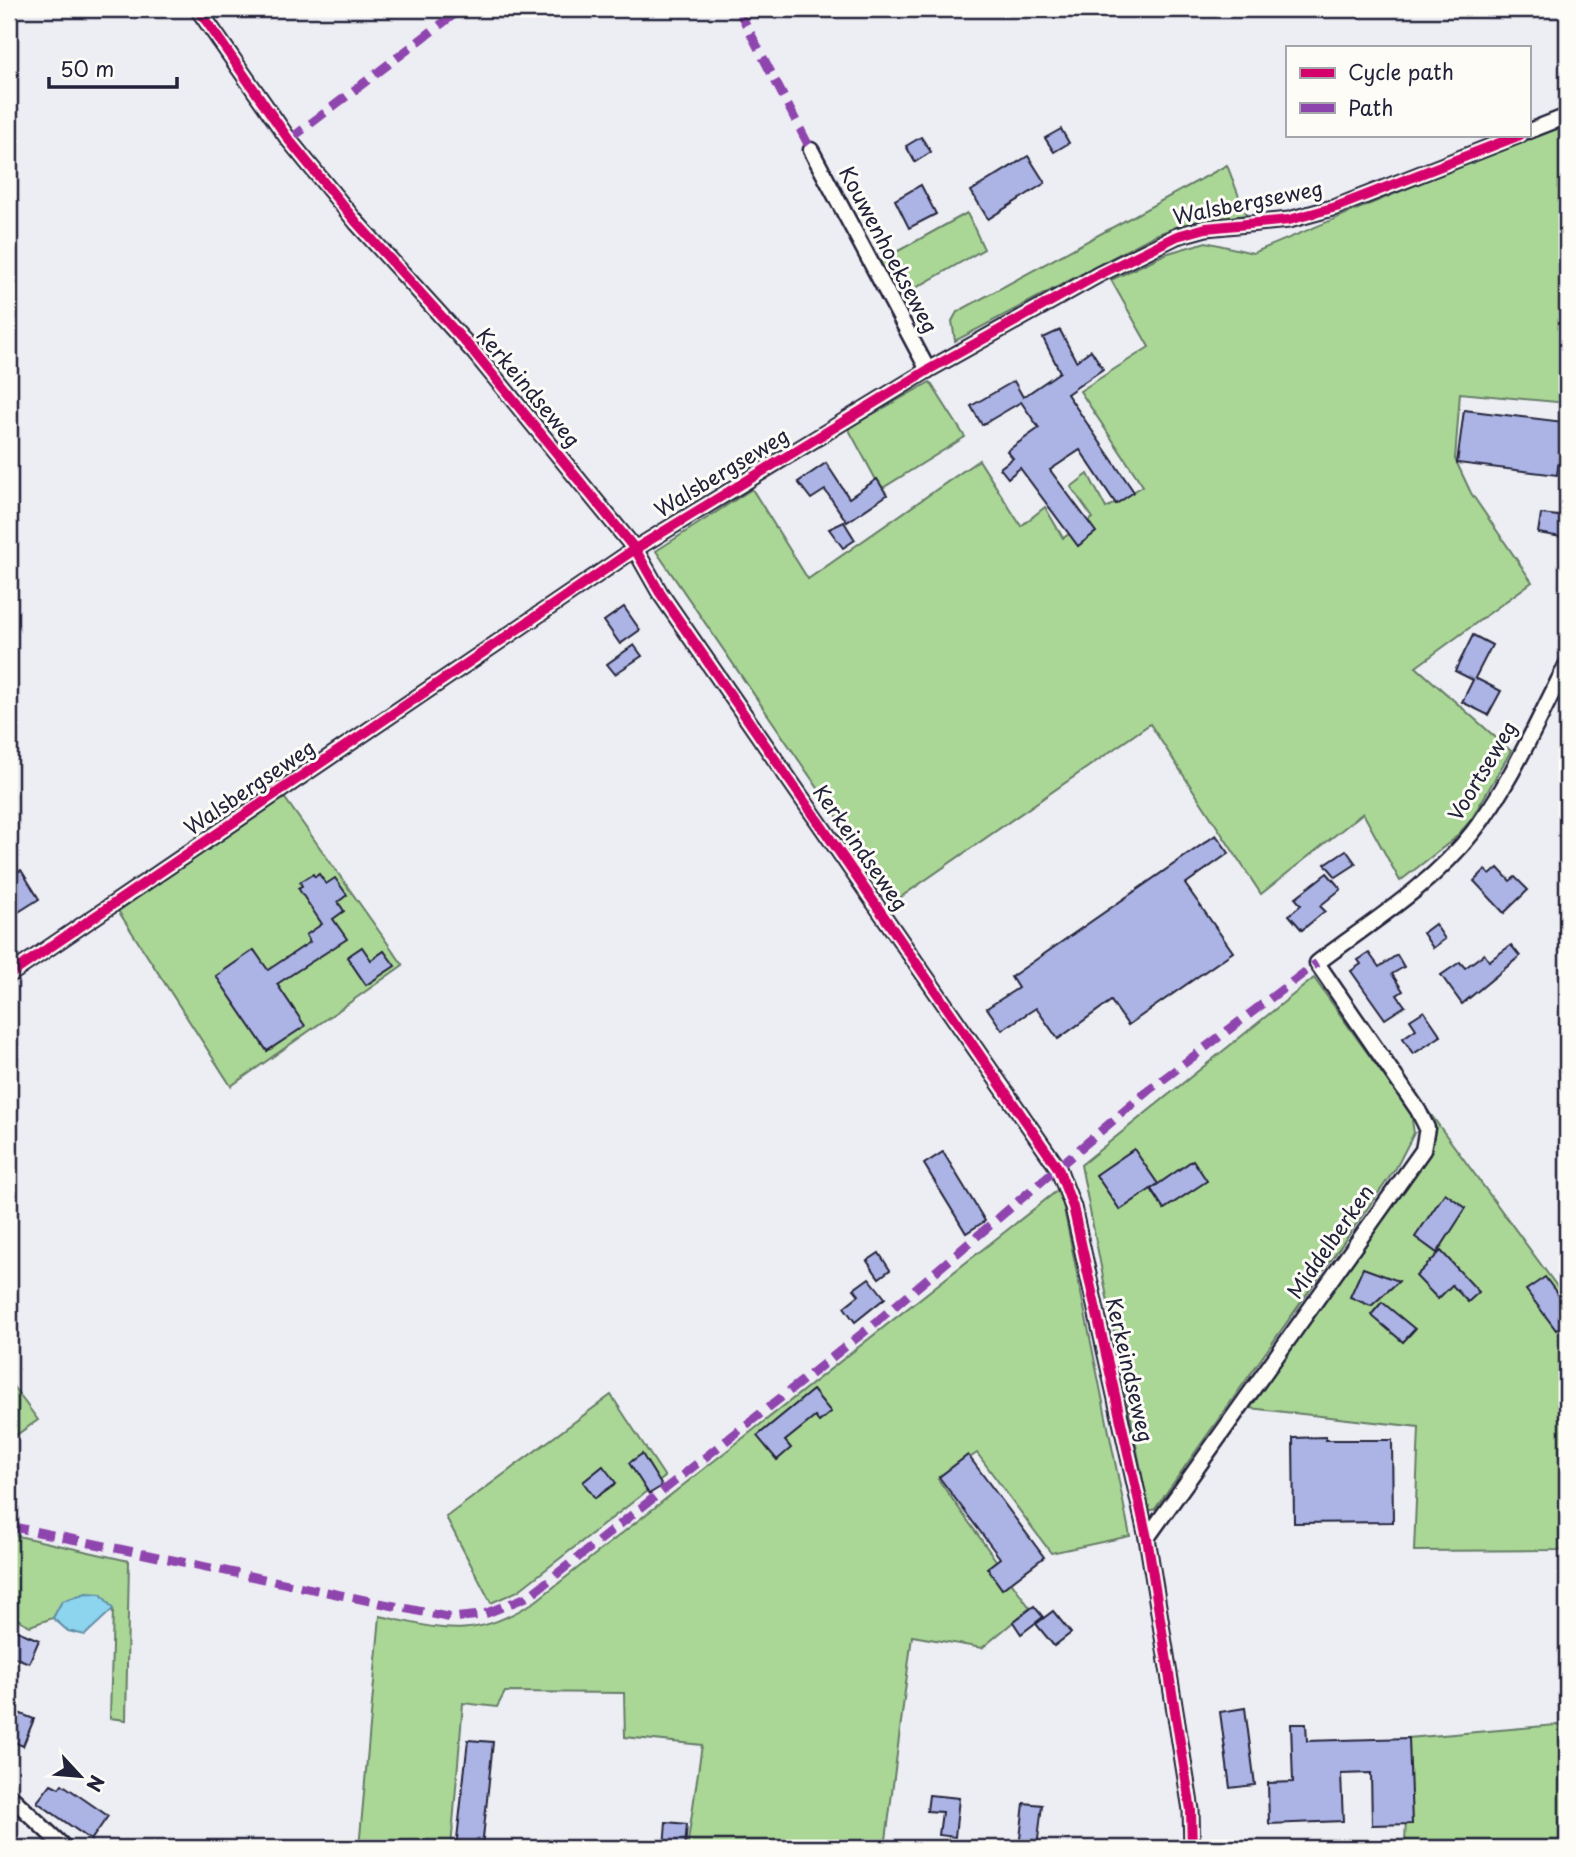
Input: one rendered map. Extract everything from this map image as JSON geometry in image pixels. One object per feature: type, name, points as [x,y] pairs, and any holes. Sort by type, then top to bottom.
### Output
[{"type":"street","name":"Kerkeindseweg","points":[[198,9],[289,140],[357,223],[474,352],[635,549],[660,593],[1058,1168],[1073,1208],[1147,1538],[1191,1810],[1192,1848]]},
{"type":"street","points":[[1530,131],[1567,116]]},
{"type":"street","name":"Walsbergseweg","points":[[9,975],[635,549],[928,370],[1098,275],[1177,236],[1206,228],[1289,220],[1336,207],[1517,136]]},
{"type":"street","name":"Kouwenhoekseweg","points":[[811,150],[928,370]]},
{"type":"street","name":"Voortseweg","points":[[1317,963],[1431,875],[1472,834],[1491,806],[1567,664]]},
{"type":"street","name":"Middelberken","points":[[1147,1538],[1423,1150],[1427,1128],[1418,1110],[1317,963]]},
{"type":"street","points":[[9,1795],[65,1848]]},
{"type":"green space","points":[[1567,122],[1567,403],[1460,393],[1455,459],[1471,493],[1532,582],[1416,667],[1511,751],[1471,820],[1454,839],[1400,881],[1363,813],[1261,894],[1150,724],[895,901],[656,551],[752,489],[808,579],[979,460],[1021,526],[1045,507],[1063,538],[1093,518],[1071,487],[1088,474],[1106,508],[1143,486],[1080,391],[1149,347],[1111,280],[1165,254],[1206,242],[1253,253]]},
{"type":"green space","points":[[1227,165],[1246,215],[1183,225],[1155,235],[955,341],[952,321],[957,312]]},
{"type":"green space","points":[[967,213],[984,249],[898,298],[880,261]]},
{"type":"green space","points":[[930,382],[965,437],[881,489],[848,428]]},
{"type":"green space","points":[[284,797],[403,965],[231,1086],[117,909],[237,821]]},
{"type":"green space","points":[[1314,978],[1411,1114],[1414,1133],[1396,1168],[1155,1509],[1149,1511],[1081,1165]]},
{"type":"green space","points":[[1429,1112],[1567,1300],[1567,1550],[1414,1551],[1419,1427],[1249,1408],[1411,1179],[1430,1144]]},
{"type":"green space","points":[[1058,1190],[1061,1194],[1130,1536],[1051,1553],[977,1453],[938,1479],[1030,1608],[982,1648],[912,1636],[885,1848],[687,1848],[702,1745],[625,1737],[624,1693],[505,1692],[497,1707],[463,1703],[451,1848],[359,1848],[380,1616],[460,1629],[495,1622],[536,1601]]},
{"type":"green space","points":[[9,1381],[38,1420],[9,1440]]},
{"type":"green space","points":[[611,1395],[665,1477],[518,1591],[491,1603],[446,1517]]},
{"type":"green space","points":[[9,1534],[129,1561],[126,1720],[110,1718],[113,1609],[63,1601],[53,1618],[30,1626],[9,1615]]},
{"type":"green space","points":[[1567,1724],[1567,1848],[1405,1848],[1408,1738]]},
{"type":"water","points":[[86,1593],[101,1594],[113,1609],[85,1635],[68,1631],[53,1618],[62,1601]]},
{"type":"building","points":[[1061,129],[1069,143],[1054,152],[1045,138]]},
{"type":"building","points":[[921,137],[931,152],[915,162],[906,146]]},
{"type":"building","points":[[1028,156],[1045,183],[988,219],[971,191]]},
{"type":"building","points":[[921,185],[936,214],[909,228],[895,200]]},
{"type":"building","points":[[1060,330],[1076,361],[1091,350],[1103,369],[1067,394],[1134,492],[1116,504],[1080,450],[1050,470],[1096,532],[1078,546],[1020,468],[1008,478],[1000,468],[1013,458],[1007,451],[1039,428],[1021,402],[982,425],[971,406],[1014,381],[1023,397],[1060,372],[1043,338]]},
{"type":"building","points":[[1464,410],[1564,422],[1557,475],[1457,463]]},
{"type":"building","points":[[826,463],[849,498],[877,479],[887,495],[847,522],[825,490],[811,499],[798,482]]},
{"type":"building","points":[[1541,514],[1567,517],[1567,538],[1538,533]]},
{"type":"building","points":[[844,522],[855,540],[843,548],[829,529]]},
{"type":"building","points":[[624,607],[640,630],[620,644],[604,621]]},
{"type":"building","points":[[1473,635],[1492,645],[1475,678],[1501,691],[1488,715],[1462,702],[1473,680],[1455,671]]},
{"type":"building","points":[[634,645],[642,656],[615,674],[607,664]]},
{"type":"building","points":[[1216,835],[1229,853],[1185,884],[1233,952],[1128,1025],[1111,1001],[1058,1039],[1036,1008],[1002,1030],[987,1008],[1018,988],[1011,977]]},
{"type":"building","points":[[1346,850],[1356,864],[1336,877],[1325,864]]},
{"type":"building","points":[[1498,868],[1510,881],[1515,877],[1528,890],[1504,913],[1474,881],[1485,870],[1490,875]]},
{"type":"building","points":[[21,870],[39,899],[9,918],[9,894],[14,890],[9,877]]},
{"type":"building","points":[[1327,873],[1341,889],[1320,906],[1325,911],[1302,930],[1289,915],[1301,905],[1295,898]]},
{"type":"building","points":[[313,874],[315,877],[319,874],[326,884],[335,878],[347,895],[338,902],[344,911],[333,919],[347,939],[277,984],[305,1026],[267,1051],[216,976],[254,950],[268,970],[310,942],[306,935],[322,924],[298,888],[302,886],[300,882]]},
{"type":"building","points":[[1435,924],[1445,939],[1433,948],[1423,933]]},
{"type":"building","points":[[1511,945],[1520,956],[1462,1004],[1441,975],[1460,962],[1465,968],[1484,954],[1489,961]]},
{"type":"building","points":[[362,947],[371,960],[384,951],[395,966],[366,985],[347,957]]},
{"type":"building","points":[[1369,953],[1379,967],[1397,955],[1404,967],[1392,974],[1403,991],[1397,995],[1405,1006],[1385,1019],[1351,971],[1361,964],[1358,960]]},
{"type":"building","points":[[1424,1011],[1441,1036],[1413,1054],[1403,1038],[1416,1029],[1410,1020]]},
{"type":"building","points":[[1134,1149],[1158,1184],[1120,1210],[1096,1175]]},
{"type":"building","points":[[943,1152],[985,1221],[966,1233],[924,1164]]},
{"type":"building","points":[[1193,1160],[1207,1181],[1164,1209],[1151,1189]]},
{"type":"building","points":[[1445,1193],[1466,1208],[1437,1253],[1415,1237]]},
{"type":"building","points":[[1441,1251],[1479,1292],[1468,1302],[1452,1285],[1438,1299],[1416,1276]]},
{"type":"building","points":[[879,1253],[890,1270],[879,1278],[867,1261]]},
{"type":"building","points":[[1363,1268],[1399,1281],[1371,1306],[1350,1297]]},
{"type":"building","points":[[1545,1277],[1567,1307],[1567,1321],[1556,1330],[1526,1290]]},
{"type":"building","points":[[869,1278],[885,1298],[855,1322],[844,1307],[859,1295],[854,1289]]},
{"type":"building","points":[[1382,1302],[1415,1329],[1403,1342],[1371,1315]]},
{"type":"building","points":[[813,1390],[831,1412],[819,1422],[815,1417],[785,1441],[791,1448],[777,1460],[757,1436]]},
{"type":"building","points":[[1326,1437],[1326,1440],[1392,1440],[1393,1522],[1294,1523],[1293,1438]]},
{"type":"building","points":[[642,1454],[662,1486],[649,1494],[629,1463]]},
{"type":"building","points":[[968,1455],[1044,1557],[1002,1589],[987,1568],[1000,1558],[939,1477]]},
{"type":"building","points":[[603,1466],[616,1483],[595,1498],[583,1482]]},
{"type":"building","points":[[1034,1606],[1043,1617],[1021,1634],[1013,1622]]},
{"type":"building","points":[[1053,1611],[1071,1633],[1054,1646],[1036,1624]]},
{"type":"building","points":[[15,1630],[39,1640],[29,1663],[9,1655],[9,1645]]},
{"type":"building","points":[[1245,1708],[1255,1785],[1230,1788],[1220,1712]]},
{"type":"building","points":[[16,1712],[34,1719],[23,1746],[9,1740],[9,1730]]},
{"type":"building","points":[[1291,1724],[1306,1724],[1307,1741],[1409,1738],[1412,1824],[1372,1825],[1371,1773],[1341,1774],[1343,1821],[1269,1824],[1268,1783],[1293,1782]]},
{"type":"building","points":[[468,1740],[493,1742],[482,1848],[456,1848]]},
{"type":"building","points":[[51,1784],[59,1788],[62,1784],[108,1816],[91,1840],[37,1802]]},
{"type":"building","points":[[929,1795],[959,1798],[955,1837],[939,1835],[942,1812],[927,1811]]},
{"type":"building","points":[[1024,1803],[1042,1805],[1037,1848],[1019,1848]]},
{"type":"building","points":[[666,1822],[687,1824],[685,1848],[664,1848]]},
{"type":"marked path","points":[[289,140],[461,9]]},
{"type":"marked path","points":[[738,9],[811,150]]},
{"type":"marked path","points":[[9,1526],[452,1618],[482,1615],[529,1596],[868,1329],[1149,1090],[1317,963]]},
{"type":"cycle path","points":[[198,9],[289,140],[357,223],[474,352],[635,549],[660,593],[1058,1168],[1073,1207],[1147,1538],[1191,1810],[1192,1848]]},
{"type":"cycle path","points":[[9,975],[635,549],[928,370],[1098,275],[1177,236],[1206,228],[1289,220],[1336,207],[1517,136]]}]
